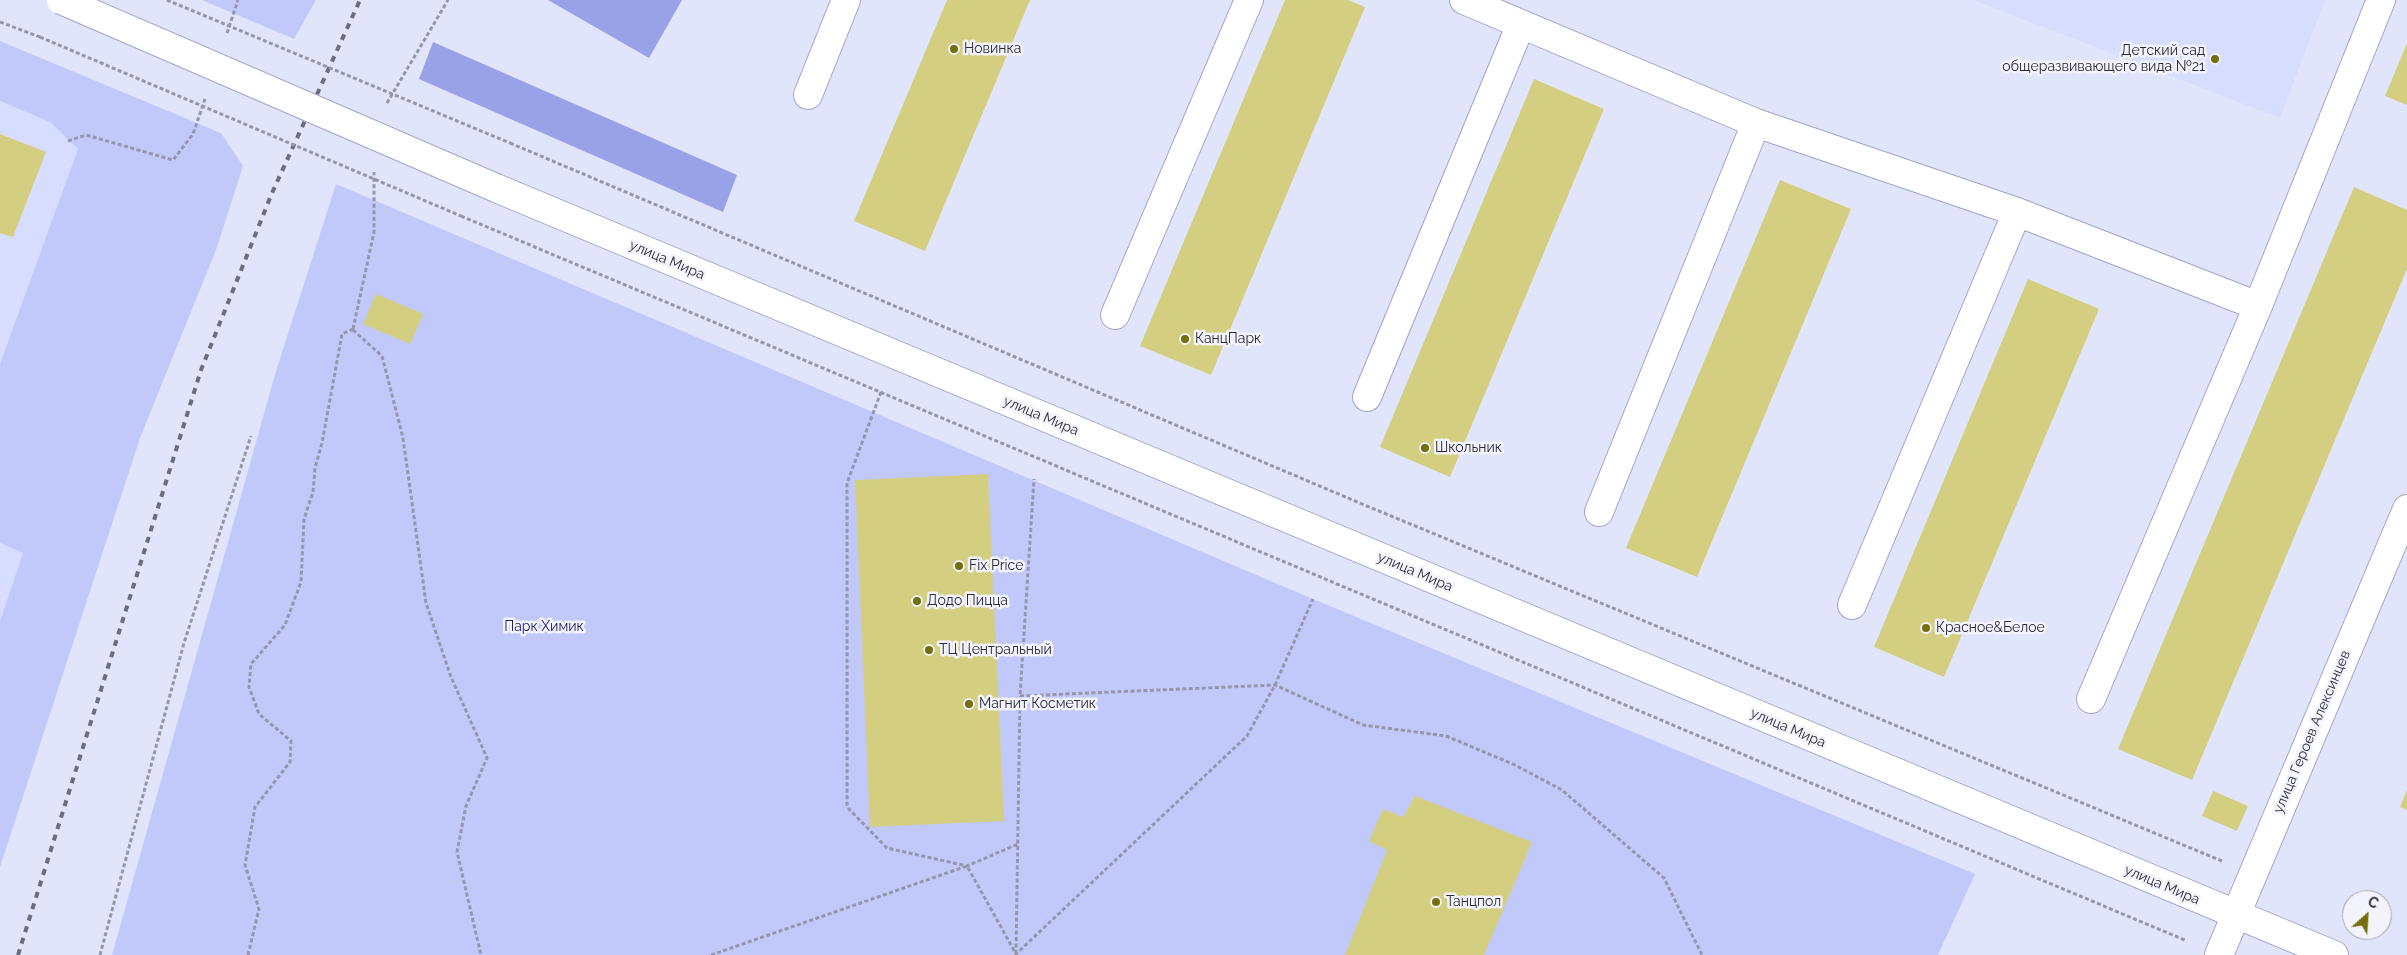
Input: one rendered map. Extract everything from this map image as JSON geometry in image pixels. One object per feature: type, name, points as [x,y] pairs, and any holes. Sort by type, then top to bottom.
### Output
[{"type":"street","name":"улица Мира","points":[[61,0],[496,188],[2234,915],[2334,955]]},
{"type":"street","points":[[808,95],[846,0]]},
{"type":"street","points":[[1115,314],[1249,0]]},
{"type":"street","points":[[1464,0],[1756,122],[2017,212],[2258,306]]},
{"type":"street","points":[[2091,699],[2258,306],[2381,0]]},
{"type":"street","points":[[1368,397],[1522,24]]},
{"type":"street","points":[[1599,512],[1756,122]]},
{"type":"street","points":[[1852,605],[2017,212]]},
{"type":"street","name":"улица Героев Алексинцев","points":[[2219,955],[2251,873],[2407,509]]},
{"type":"path","points":[[167,0],[510,143],[1355,501],[2251,873]]},
{"type":"path","points":[[226,36],[238,0]]},
{"type":"path","points":[[0,22],[40,37],[2219,955]]},
{"type":"path","points":[[68,141],[86,136],[173,160],[193,134],[208,90]]},
{"type":"path","points":[[248,955],[259,909],[245,865],[255,807],[290,762],[291,741],[259,714],[249,687],[251,664],[285,624],[301,582],[304,519],[313,492],[315,468],[342,334],[353,330],[382,356],[402,438],[426,603],[451,677],[487,758],[466,806],[457,852],[481,955]]},
{"type":"path","points":[[881,392],[847,483],[847,806],[887,848],[967,866],[1016,955]]},
{"type":"path","points":[[100,955],[184,643],[251,436]]},
{"type":"path","points":[[1016,955],[1020,696],[1034,479]]},
{"type":"path","points":[[1016,955],[1248,736],[1275,685],[1313,599]]},
{"type":"path","points":[[1020,696],[1275,685],[1363,725],[1446,736],[1513,764],[1562,790],[1664,878],[1702,955]]},
{"type":"path","points":[[711,955],[967,866],[1018,844]]},
{"type":"shaded area","points":[[548,0],[682,0],[649,58]]},
{"type":"shaded area","name":"Детский сад общеразвивающего вида №21","points":[[1973,0],[2325,0],[2280,118]]},
{"type":"shaded area","points":[[433,42],[737,175],[723,212],[419,79]]},
{"type":"shaded area","points":[[0,101],[50,122],[79,149],[0,364]]},
{"type":"shaded area","points":[[0,543],[24,553],[0,621]]},
{"type":"green space","points":[[202,0],[316,0],[294,39]]},
{"type":"green space","points":[[0,41],[221,133],[243,166],[216,250],[140,438],[0,867],[0,621],[23,553],[0,543],[0,364],[78,149],[50,122],[0,101]]},
{"type":"green space","name":"Парк Химик","points":[[336,184],[1313,599],[1975,874],[1938,955],[112,955],[276,371]]},
{"type":"building","points":[[947,0],[1030,0],[925,251],[854,221]]},
{"type":"building","points":[[1285,0],[1348,0],[1365,7],[1211,375],[1140,346]]},
{"type":"building","points":[[2407,43],[2407,105],[2385,96]]},
{"type":"building","points":[[1534,79],[1604,109],[1450,477],[1380,447]]},
{"type":"building","points":[[0,134],[46,152],[13,237],[0,233]]},
{"type":"building","points":[[1780,180],[1851,209],[1697,577],[1626,548]]},
{"type":"building","points":[[2354,187],[2407,210],[2407,269],[2192,780],[2118,749]]},
{"type":"building","points":[[2028,279],[2099,309],[1944,677],[1874,647]]},
{"type":"building","points":[[376,294],[423,314],[410,344],[363,324]]},
{"type":"building","name":"ТЦ Центральный","points":[[988,474],[1004,821],[870,827],[855,480]]},
{"type":"building","points":[[2407,790],[2407,810],[2400,807]]},
{"type":"building","points":[[2213,791],[2248,806],[2237,831],[2202,816]]},
{"type":"building","name":"Танцпол","points":[[1415,796],[1532,842],[1484,955],[1345,955],[1387,850],[1369,841],[1383,809],[1403,817]]},
{"type":"railway","points":[[18,955],[201,370],[272,193],[360,0]]},
{"type":"place","name":"Новинка","points":[[954,49]]},
{"type":"place","name":"Детский сад общеразвивающего вида №21","points":[[2215,59]]},
{"type":"place","name":"КанцПарк","points":[[1185,339]]},
{"type":"place","name":"Школьник","points":[[1425,448]]},
{"type":"place","name":"Fix Price","points":[[959,566]]},
{"type":"place","name":"Додо Пицца","points":[[917,601]]},
{"type":"place","name":"Красное&Белое","points":[[1926,628]]},
{"type":"place","name":"ТЦ Центральный","points":[[929,650]]},
{"type":"place","name":"Магнит Косметик","points":[[969,704]]},
{"type":"place","name":"Танцпол","points":[[1436,902]]}]
